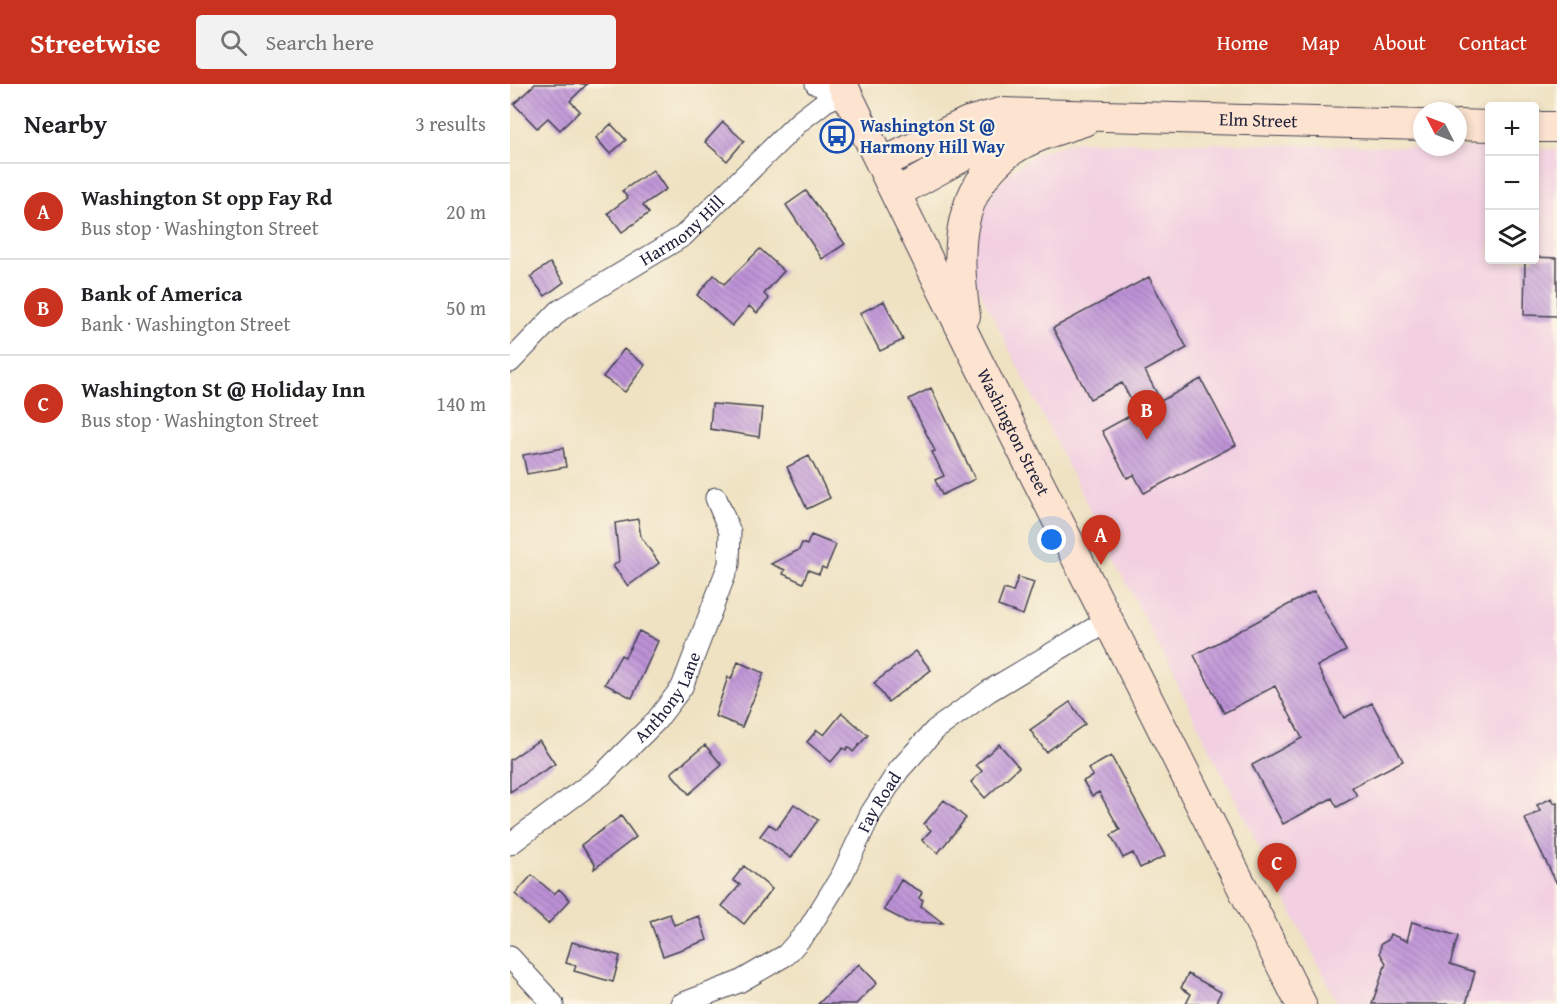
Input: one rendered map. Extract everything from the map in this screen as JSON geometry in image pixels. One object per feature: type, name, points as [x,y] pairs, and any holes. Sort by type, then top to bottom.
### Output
[{"type":"main road","name":"Washington Street","points":[[844,88],[970,348],[1301,1004]]},
{"type":"main road","name":"Elm Street","points":[[882,164],[968,122],[1001,113],[1413,124]]},
{"type":"main road","name":"Elm Street","points":[[896,193],[999,139],[1094,117]]},
{"type":"main road","points":[[970,348],[960,282],[959,249],[966,213],[975,193],[985,175],[1013,150],[1053,131],[1094,117]]},
{"type":"main road","points":[[1467,125],[1485,126]]},
{"type":"main road","points":[[1539,127],[1557,128]]},
{"type":"street","points":[[816,84],[844,88]]},
{"type":"street","name":"Harmony Hill","points":[[512,355],[559,311],[683,236],[800,121],[844,88]]},
{"type":"street","name":"Anthony Lane","points":[[510,844],[602,775],[656,721],[682,687],[729,564],[730,532],[716,498]]},
{"type":"street","name":"Fay Road","points":[[681,1004],[739,982],[786,955],[808,930],[836,884],[871,813],[900,770],[935,730],[989,691],[1108,620]]},
{"type":"street","points":[[510,957],[553,1004]]},
{"type":"shaded area","points":[[1077,141],[1413,147],[1413,156],[1467,156],[1467,148],[1485,148],[1485,264],[1539,264],[1539,149],[1557,149],[1557,1004],[1338,1004],[977,285],[973,264],[978,216],[995,189],[1014,169],[1037,153]]},
{"type":"building","points":[[535,84],[587,84],[570,101],[580,111],[560,130],[548,118],[537,128],[514,104]]},
{"type":"building","points":[[723,122],[744,141],[727,161],[705,142]]},
{"type":"building","points":[[611,124],[626,140],[610,154],[596,138]]},
{"type":"building","points":[[653,170],[666,189],[643,205],[649,213],[622,232],[608,213],[628,198],[622,191]]},
{"type":"building","points":[[806,191],[845,244],[822,259],[786,205]]},
{"type":"building","points":[[760,249],[784,271],[764,294],[769,299],[757,313],[749,306],[732,326],[697,295],[714,275],[724,284]]},
{"type":"building","points":[[1539,257],[1557,258],[1557,316],[1524,315],[1525,264],[1539,264]]},
{"type":"building","points":[[550,263],[564,282],[545,296],[530,277]]},
{"type":"building","points":[[1149,277],[1187,348],[1145,371],[1161,401],[1201,379],[1236,445],[1144,493],[1134,475],[1127,478],[1102,431],[1137,412],[1122,383],[1090,399],[1053,328]]},
{"type":"building","points":[[884,301],[903,340],[880,351],[860,313]]},
{"type":"building","points":[[624,349],[645,365],[625,392],[603,377]]},
{"type":"building","points":[[931,388],[975,479],[942,495],[935,480],[944,476],[932,452],[935,451],[909,399]]},
{"type":"building","points":[[712,404],[762,408],[759,437],[710,429]]},
{"type":"building","points":[[563,448],[566,467],[527,474],[523,455]]},
{"type":"building","points":[[809,456],[830,498],[807,509],[787,467]]},
{"type":"building","points":[[638,519],[641,537],[659,563],[628,586],[613,566],[619,561],[615,523]]},
{"type":"building","points":[[811,535],[836,545],[826,569],[822,567],[819,574],[808,570],[803,583],[783,574],[785,570],[771,564],[799,550],[802,543],[807,545]]},
{"type":"building","points":[[1018,577],[1034,582],[1023,615],[998,606],[1004,589],[1013,592]]},
{"type":"building","points":[[1314,591],[1346,651],[1317,666],[1344,718],[1372,703],[1403,761],[1352,787],[1357,796],[1337,807],[1332,798],[1283,824],[1252,765],[1302,738],[1275,686],[1224,713],[1194,655]]},
{"type":"building","points":[[639,631],[658,641],[632,698],[605,684],[621,655],[625,657]]},
{"type":"building","points":[[916,651],[931,670],[888,702],[874,683]]},
{"type":"building","points":[[738,662],[764,673],[742,727],[715,716],[728,677],[731,679]]},
{"type":"building","points":[[1070,702],[1085,724],[1046,752],[1030,730]]},
{"type":"building","points":[[842,713],[868,735],[853,752],[848,747],[846,750],[843,748],[831,762],[807,742],[817,730],[824,735]]},
{"type":"building","points":[[539,740],[555,764],[510,792],[510,760]]},
{"type":"building","points":[[999,744],[1019,767],[985,798],[971,782],[982,771],[976,765]]},
{"type":"building","points":[[705,745],[722,765],[689,794],[671,773]]},
{"type":"building","points":[[1111,756],[1165,856],[1140,868],[1133,853],[1123,858],[1111,835],[1120,830],[1099,792],[1092,796],[1083,781],[1093,776],[1088,769]]},
{"type":"building","points":[[1552,798],[1554,803],[1557,802],[1557,884],[1525,819],[1540,811],[1537,805]]},
{"type":"building","points":[[944,800],[966,818],[938,853],[922,840],[931,830],[924,824]]},
{"type":"building","points":[[794,804],[818,820],[791,858],[760,836],[769,824],[777,829]]},
{"type":"building","points":[[621,816],[636,837],[594,869],[595,864],[581,845]]},
{"type":"building","points":[[744,866],[772,889],[744,924],[722,906],[740,885],[733,880]]},
{"type":"building","points":[[532,875],[554,894],[559,889],[570,900],[548,924],[515,894]]},
{"type":"building","points":[[901,880],[922,892],[919,898],[923,900],[921,906],[943,923],[907,922],[884,910]]},
{"type":"building","points":[[670,914],[674,925],[699,916],[707,940],[663,956],[650,921]]},
{"type":"building","points":[[1412,922],[1458,936],[1450,964],[1475,972],[1466,1004],[1372,1004],[1386,963],[1380,953],[1381,944],[1388,940],[1390,934],[1407,941]]},
{"type":"building","points":[[572,942],[620,956],[613,982],[574,971],[576,966],[566,963]]},
{"type":"building","points":[[859,964],[877,983],[856,1004],[818,1004]]},
{"type":"building","points":[[1188,974],[1221,992],[1215,1004],[1186,1004],[1191,994],[1181,988]]},
{"type":"place","name":"Washington St @ Harmony Hill Way","points":[[837,136]]},
{"type":"place","name":"Bank of America","points":[[1147,440]]},
{"type":"place","name":"Washington St opp Fay Rd","points":[[1101,565]]},
{"type":"place","name":"Washington St @ Holiday Inn","points":[[1277,893]]}]
